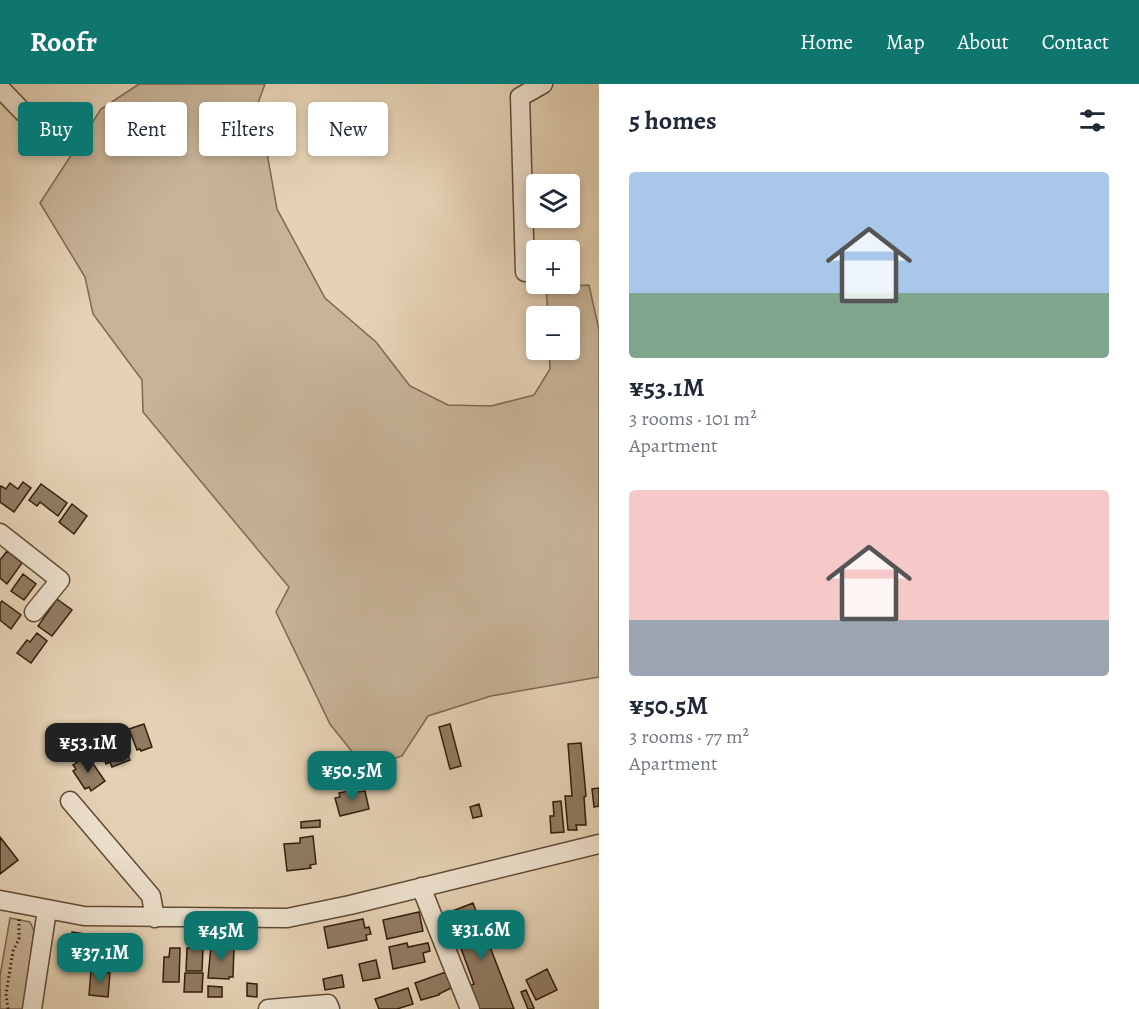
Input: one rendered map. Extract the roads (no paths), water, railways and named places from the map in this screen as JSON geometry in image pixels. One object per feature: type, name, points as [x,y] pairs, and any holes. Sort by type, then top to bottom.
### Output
[{"type":"street","points":[[525,272],[520,97],[543,84]]},
{"type":"street","points":[[0,88],[18,107]]},
{"type":"street","points":[[0,532],[60,580],[34,612]]},
{"type":"street","points":[[70,801],[151,896],[155,918]]},
{"type":"street","points":[[0,900],[84,916],[287,918],[350,905],[599,844]]},
{"type":"street","points":[[421,887],[470,1009]]},
{"type":"street","points":[[32,1009],[47,910]]},
{"type":"street","points":[[268,1009],[328,1004],[330,1009]]}]
